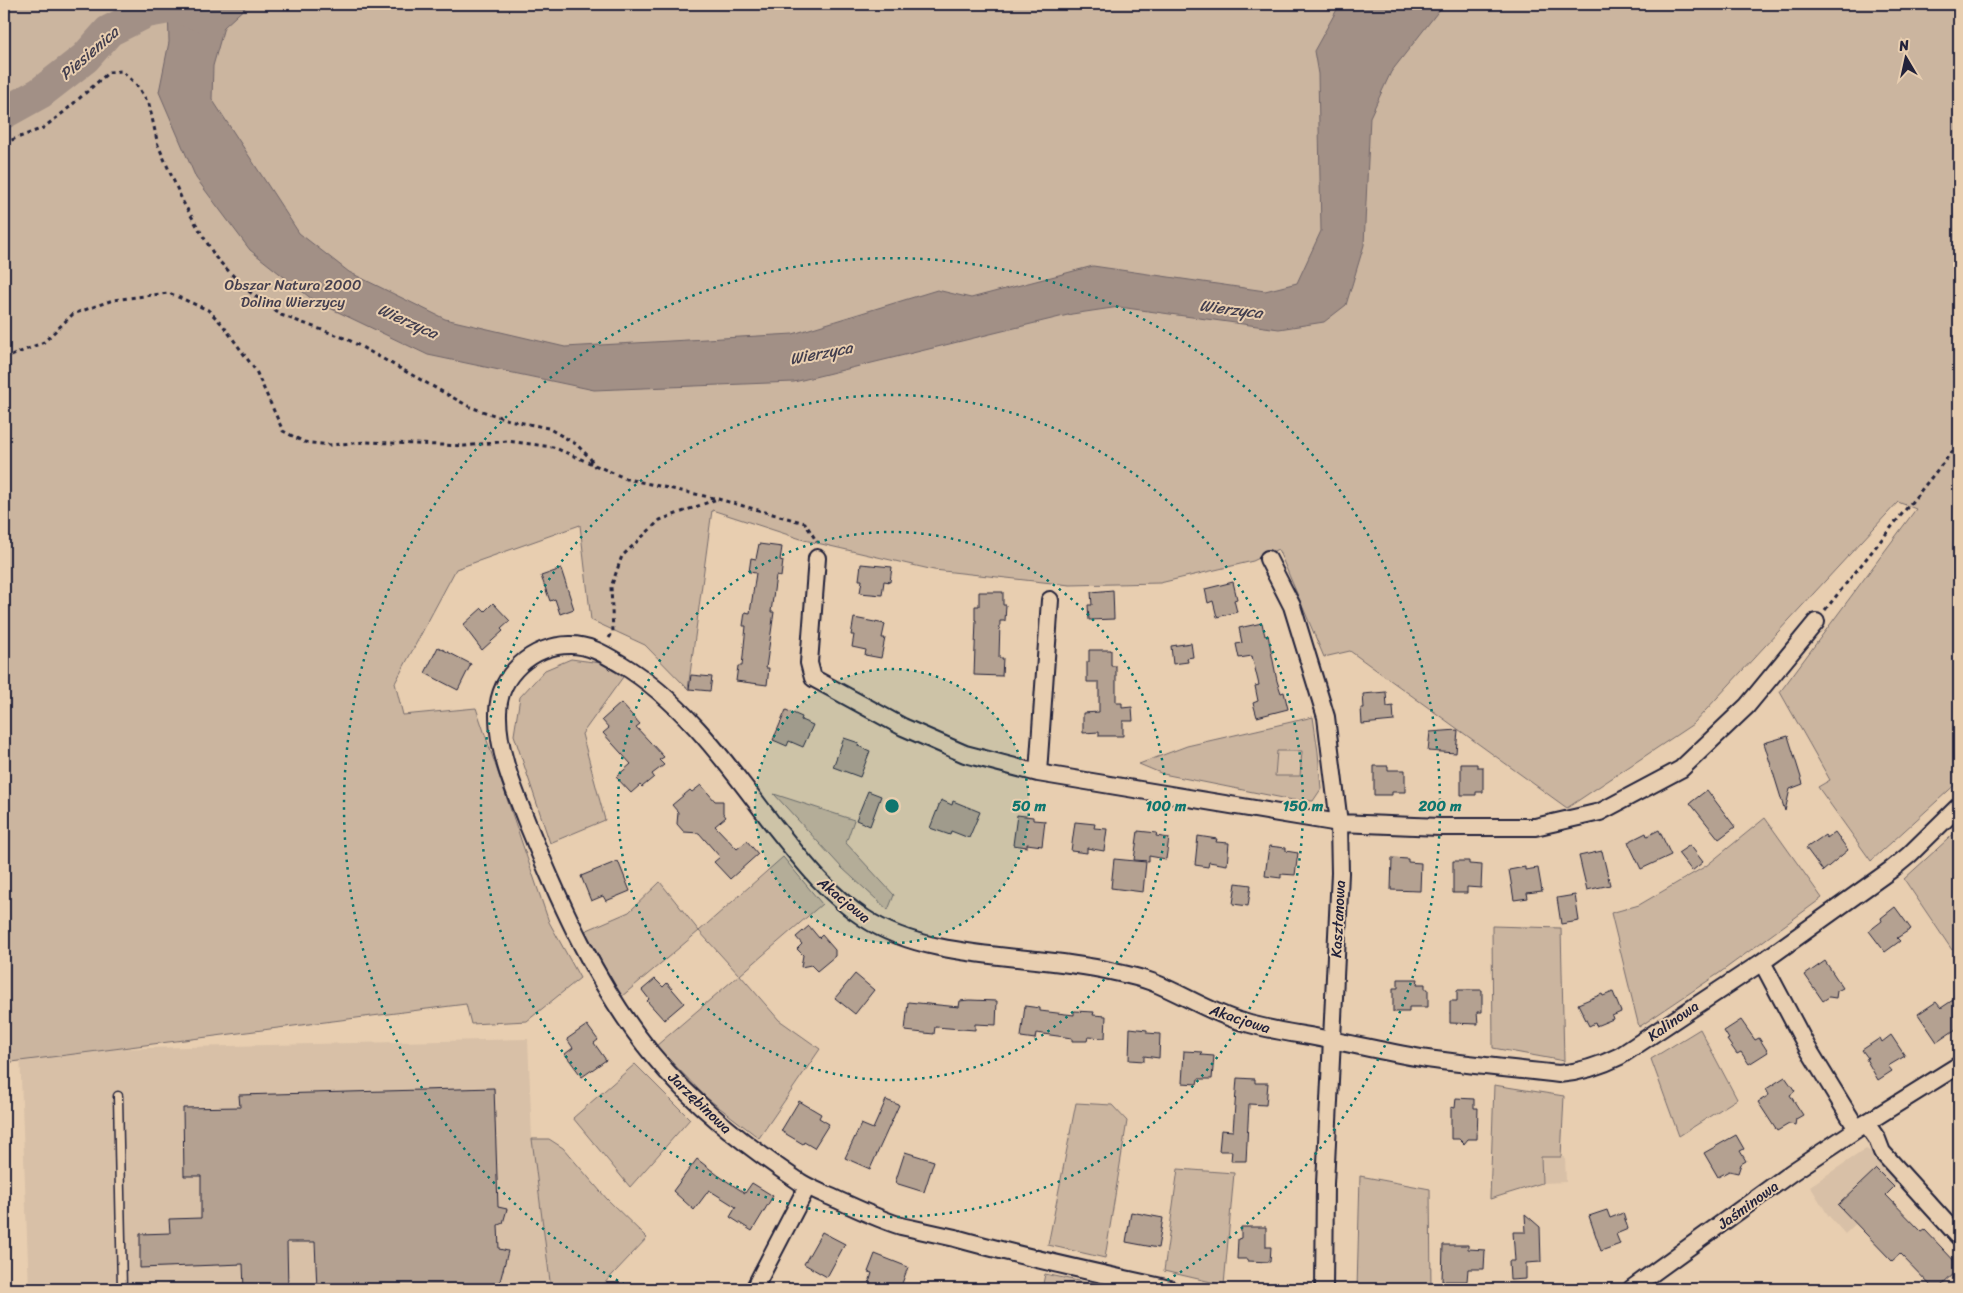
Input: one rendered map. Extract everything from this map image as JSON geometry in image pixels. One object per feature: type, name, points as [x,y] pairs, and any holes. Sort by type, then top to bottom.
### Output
[{"type":"street","points":[[817,558],[809,663],[813,678],[903,727],[965,754],[1038,773],[1339,823],[1440,828],[1535,827],[1589,816],[1610,808],[1680,769],[1747,706],[1816,622]]},
{"type":"street","name":"Kasztanowa","points":[[1268,559],[1292,606],[1326,717],[1339,823],[1340,874],[1325,1184],[1324,1289]]},
{"type":"street","points":[[1038,773],[1050,600]]},
{"type":"street","name":"Akacjowa","points":[[530,656],[547,648],[565,645],[581,646],[598,650],[638,675],[681,711],[740,781],[817,879],[856,912],[895,935],[919,943],[952,950],[1082,964],[1119,972],[1154,983],[1197,1004],[1239,1021],[1277,1031],[1331,1040]]},
{"type":"street","name":"Jarzębinowa","points":[[530,656],[517,668],[503,689],[498,708],[499,734],[504,756],[522,809],[556,892],[579,939],[626,1018],[652,1054],[702,1108],[737,1137],[807,1187],[896,1224],[993,1249],[1170,1289]]},
{"type":"street","name":"Kalinowa","points":[[1331,1040],[1432,1059],[1559,1074],[1581,1072],[1601,1066],[1620,1056],[1762,962],[1909,855],[1959,806]]},
{"type":"street","points":[[1762,962],[1807,1047],[1862,1126],[1877,1139],[1882,1152],[1959,1237]]},
{"type":"street","name":"Jaśminowa","points":[[1631,1289],[1791,1173],[1959,1065]]},
{"type":"street","points":[[754,1289],[807,1187]]},
{"type":"lane","points":[[118,1096],[122,1289]]},
{"type":"path","points":[[4,143],[42,128],[64,112],[109,72],[122,71],[135,83],[149,104],[158,145],[183,202],[216,258],[247,290],[281,315],[347,339],[470,407],[509,420],[548,428],[576,444],[590,458],[595,467]]},
{"type":"path","points":[[4,359],[44,342],[73,314],[113,300],[169,293],[208,310],[222,324],[256,371],[283,431],[304,442],[329,445],[366,442],[465,446],[507,441],[553,447],[595,467],[627,479],[718,499],[805,523],[816,540],[817,558]]},
{"type":"path","points":[[1816,622],[1959,443]]},
{"type":"path","points":[[598,650],[613,632],[611,587],[622,556],[660,520],[718,499]]},
{"type":"shaded area","points":[[1277,751],[1302,751],[1300,776],[1275,777]]},
{"type":"shaded area","points":[[528,1039],[532,1139],[551,1289],[29,1289],[20,1051]]},
{"type":"shaded area","points":[[1866,1149],[1888,1161],[1902,1179],[1845,1234],[1828,1215],[1810,1186]]},
{"type":"shaded area","points":[[1541,1157],[1565,1157],[1566,1182],[1542,1183]]},
{"type":"green space","name":"Obszar Natura 2000 Dolina Wierzycy","points":[[4,4],[1959,4],[1959,781],[1871,861],[1818,787],[1830,780],[1780,692],[1916,509],[1898,502],[1693,724],[1567,808],[1350,651],[1324,657],[1278,549],[1253,561],[1160,583],[1070,585],[934,570],[804,540],[712,510],[688,689],[645,645],[591,620],[580,525],[456,569],[395,683],[403,715],[476,708],[549,922],[580,978],[527,1021],[471,1024],[466,1004],[4,1063]]},
{"type":"green space","points":[[571,659],[601,663],[623,677],[582,734],[605,820],[550,843],[514,735],[520,697],[545,670]]},
{"type":"green space","points":[[1313,717],[1321,789],[1313,801],[1293,800],[1163,774],[1139,764],[1187,746]],"holes":[[[1277,751],[1302,751],[1300,776],[1275,776]]]},
{"type":"green space","points":[[774,794],[854,820],[846,843],[894,895],[888,910],[842,868]]},
{"type":"green space","points":[[1765,818],[1822,898],[1718,974],[1639,1027],[1611,913],[1639,905],[1706,866]]},
{"type":"green space","points":[[1959,829],[1959,944],[1952,950],[1904,879]]},
{"type":"green space","points":[[783,857],[822,904],[740,975],[779,1020],[820,1049],[759,1138],[707,1098],[656,1046],[739,975],[699,931]]},
{"type":"green space","points":[[660,882],[699,931],[621,997],[585,931],[629,912]]},
{"type":"green space","points":[[1492,926],[1561,928],[1564,1061],[1493,1048]]},
{"type":"green space","points":[[1700,1029],[1737,1099],[1679,1136],[1651,1059]]},
{"type":"green space","points":[[635,1064],[690,1119],[630,1187],[573,1118]]},
{"type":"green space","points":[[1494,1085],[1564,1096],[1561,1157],[1541,1157],[1542,1183],[1490,1199]]},
{"type":"green space","points":[[1076,1103],[1112,1105],[1127,1121],[1105,1258],[1048,1245]]},
{"type":"green space","points":[[532,1139],[549,1139],[563,1148],[607,1199],[647,1238],[599,1289],[551,1289]]},
{"type":"green space","points":[[1178,1169],[1234,1173],[1224,1285],[1164,1271]]},
{"type":"green space","points":[[1360,1176],[1430,1189],[1431,1289],[1357,1289]]},
{"type":"green space","points":[[1045,1274],[1102,1286],[1102,1289],[1042,1289]]},
{"type":"water","name":"Wierzyca","points":[[168,4],[249,4],[224,27],[213,66],[212,99],[299,233],[349,272],[445,319],[565,347],[793,334],[937,290],[971,298],[1093,266],[1265,291],[1297,283],[1321,231],[1318,74],[1314,51],[1340,4],[1444,4],[1391,72],[1370,117],[1364,245],[1346,305],[1324,322],[1279,329],[1119,307],[1072,314],[794,382],[594,390],[428,355],[313,300],[250,250],[196,178],[159,92],[169,42]]},
{"type":"building","points":[[759,544],[782,547],[780,560],[783,561],[781,577],[776,576],[771,612],[774,612],[766,668],[769,668],[767,685],[736,681],[738,666],[742,666],[746,626],[743,626],[745,612],[750,613],[756,573],[749,572],[751,558],[756,559]]},
{"type":"building","points":[[861,564],[892,567],[890,582],[884,581],[882,595],[860,593],[862,580],[859,580]]},
{"type":"building","points":[[561,569],[574,609],[560,614],[555,599],[550,601],[541,576]]},
{"type":"building","points":[[1233,582],[1237,599],[1234,600],[1237,612],[1217,617],[1213,601],[1208,603],[1205,589]]},
{"type":"building","points":[[1113,590],[1114,619],[1089,620],[1088,605],[1092,605],[1091,592]]},
{"type":"building","points":[[979,592],[1003,592],[1003,605],[1006,605],[1005,621],[1000,621],[999,658],[1003,658],[1002,676],[974,675],[975,606],[979,606]]},
{"type":"building","points":[[493,603],[510,621],[501,629],[503,631],[482,650],[463,625],[482,608],[485,611]]},
{"type":"building","points":[[854,618],[885,624],[882,638],[885,638],[881,658],[865,655],[866,650],[852,647],[854,635],[851,635]]},
{"type":"building","points":[[1262,623],[1265,636],[1268,635],[1277,681],[1281,693],[1284,692],[1288,709],[1257,717],[1253,703],[1258,701],[1255,686],[1259,685],[1252,656],[1239,658],[1236,644],[1242,643],[1239,628]]},
{"type":"building","points":[[1191,643],[1193,657],[1187,658],[1188,662],[1173,664],[1171,646]]},
{"type":"building","points":[[438,647],[471,664],[458,690],[425,673]]},
{"type":"building","points":[[1089,650],[1111,650],[1111,666],[1116,666],[1116,703],[1122,703],[1122,708],[1132,707],[1133,721],[1123,721],[1123,736],[1099,736],[1099,732],[1083,733],[1083,713],[1099,712],[1099,682],[1087,682]]},
{"type":"building","points":[[691,675],[712,677],[710,691],[689,689]]},
{"type":"building","points":[[1386,692],[1387,707],[1393,706],[1394,721],[1362,724],[1361,708],[1364,708],[1363,694]]},
{"type":"building","points":[[621,703],[640,724],[636,727],[664,757],[659,760],[664,765],[652,774],[654,777],[631,793],[616,777],[631,764],[603,733],[609,728],[602,720]]},
{"type":"building","points":[[786,710],[802,717],[801,720],[813,725],[803,747],[789,741],[787,746],[773,740]]},
{"type":"building","points":[[1458,730],[1456,753],[1428,751],[1430,732]]},
{"type":"building","points":[[1788,736],[1803,784],[1790,789],[1785,811],[1764,743]]},
{"type":"building","points":[[844,738],[859,743],[858,746],[870,751],[860,777],[833,767]]},
{"type":"building","points":[[1461,764],[1477,764],[1477,767],[1483,767],[1483,792],[1476,792],[1476,795],[1461,795]]},
{"type":"building","points":[[1374,766],[1388,766],[1388,770],[1405,770],[1405,792],[1392,792],[1392,795],[1374,795]]},
{"type":"building","points":[[701,785],[715,801],[723,801],[723,813],[726,817],[715,826],[737,849],[747,841],[758,854],[730,879],[714,862],[720,857],[699,833],[684,832],[677,824],[678,812],[672,805],[690,790],[692,792]]},
{"type":"building","points":[[1707,790],[1735,827],[1719,839],[1690,803]]},
{"type":"building","points":[[868,791],[881,796],[870,826],[856,820]]},
{"type":"building","points":[[941,800],[952,805],[953,801],[980,812],[969,838],[951,831],[950,835],[930,828]]},
{"type":"building","points":[[1017,815],[1033,817],[1033,820],[1045,821],[1042,846],[1027,844],[1027,847],[1013,845]]},
{"type":"building","points":[[1075,822],[1095,824],[1094,828],[1107,829],[1104,851],[1087,848],[1087,853],[1071,851]]},
{"type":"building","points":[[1659,830],[1671,855],[1641,869],[1628,842],[1646,833],[1647,836]]},
{"type":"building","points":[[1138,831],[1157,833],[1156,836],[1169,838],[1166,859],[1149,856],[1149,861],[1134,860]]},
{"type":"building","points":[[1835,832],[1848,850],[1823,871],[1806,848],[1825,835],[1827,838]]},
{"type":"building","points":[[1198,836],[1217,839],[1216,842],[1229,843],[1227,865],[1209,862],[1208,867],[1195,865]]},
{"type":"building","points":[[1690,845],[1703,862],[1692,871],[1678,853]]},
{"type":"building","points":[[1269,846],[1286,848],[1286,851],[1298,853],[1295,875],[1281,874],[1281,878],[1265,876]]},
{"type":"building","points":[[1602,851],[1610,885],[1587,890],[1579,856]]},
{"type":"building","points":[[1392,858],[1408,859],[1408,862],[1421,863],[1420,891],[1391,890]]},
{"type":"building","points":[[1114,859],[1146,862],[1143,892],[1111,888]]},
{"type":"building","points":[[618,861],[630,891],[606,901],[603,896],[591,901],[581,876]]},
{"type":"building","points":[[1453,861],[1469,861],[1469,864],[1482,865],[1481,888],[1467,887],[1467,893],[1453,893]]},
{"type":"building","points":[[1525,867],[1525,870],[1538,868],[1542,891],[1527,893],[1528,898],[1514,900],[1509,870]]},
{"type":"building","points":[[1236,883],[1251,885],[1248,906],[1233,904]]},
{"type":"building","points":[[1575,895],[1579,921],[1561,924],[1557,898]]},
{"type":"building","points":[[1895,907],[1911,929],[1897,938],[1900,941],[1885,952],[1869,931]]},
{"type":"building","points":[[809,926],[819,938],[822,935],[835,950],[835,956],[817,971],[811,965],[801,967],[803,955],[797,949],[802,944],[796,937]]},
{"type":"building","points":[[1825,961],[1843,988],[1837,991],[1836,998],[1829,997],[1823,1001],[1805,975]]},
{"type":"building","points":[[855,974],[874,990],[855,1014],[835,998]]},
{"type":"building","points":[[655,979],[663,987],[667,983],[684,1003],[664,1020],[647,1001],[649,999],[642,990]]},
{"type":"building","points":[[1398,979],[1418,979],[1417,984],[1425,984],[1425,989],[1428,989],[1428,1007],[1409,1007],[1409,1012],[1393,1012],[1393,988],[1398,988]]},
{"type":"building","points":[[1457,990],[1482,990],[1482,1012],[1477,1012],[1478,1024],[1450,1023],[1450,1001],[1457,1001]]},
{"type":"building","points":[[1613,992],[1621,1012],[1612,1016],[1613,1019],[1596,1026],[1595,1023],[1589,1026],[1578,1004],[1602,994],[1603,996]]},
{"type":"building","points":[[1959,996],[1959,1027],[1937,1042],[1918,1014],[1936,1002],[1941,1008]]},
{"type":"building","points":[[960,1001],[997,1001],[996,1025],[975,1024],[975,1030],[935,1027],[934,1034],[905,1031],[908,1002],[959,1007]]},
{"type":"building","points":[[1025,1006],[1040,1008],[1040,1011],[1074,1015],[1074,1011],[1094,1012],[1093,1015],[1106,1016],[1105,1038],[1088,1037],[1087,1041],[1072,1041],[1072,1038],[1036,1033],[1035,1039],[1021,1037]]},
{"type":"building","points":[[1741,1020],[1755,1040],[1759,1038],[1768,1052],[1749,1064],[1741,1052],[1737,1054],[1727,1040],[1729,1039],[1724,1031]]},
{"type":"building","points":[[587,1025],[598,1040],[594,1043],[606,1060],[582,1077],[565,1054],[573,1048],[567,1039]]},
{"type":"building","points":[[1130,1028],[1147,1030],[1147,1033],[1160,1034],[1159,1058],[1144,1056],[1144,1061],[1129,1060]]},
{"type":"building","points":[[1891,1035],[1905,1056],[1888,1066],[1892,1071],[1878,1080],[1866,1059],[1868,1058],[1862,1050],[1880,1038],[1882,1042]]},
{"type":"building","points":[[1184,1051],[1202,1052],[1201,1055],[1214,1056],[1212,1079],[1198,1079],[1197,1084],[1182,1083]]},
{"type":"building","points":[[1785,1077],[1795,1091],[1790,1095],[1803,1115],[1796,1119],[1795,1125],[1789,1124],[1777,1131],[1758,1102],[1769,1095],[1766,1089]]},
{"type":"building","points":[[1237,1078],[1255,1079],[1255,1083],[1268,1083],[1266,1105],[1249,1104],[1246,1161],[1231,1161],[1232,1151],[1219,1151],[1221,1130],[1233,1131]]},
{"type":"building","points":[[494,1088],[498,1207],[507,1209],[503,1223],[498,1225],[499,1249],[508,1251],[498,1289],[317,1289],[315,1242],[287,1242],[288,1289],[244,1289],[243,1264],[140,1268],[140,1234],[170,1233],[169,1219],[201,1218],[201,1176],[184,1176],[183,1108],[240,1107],[239,1095]]},
{"type":"building","points":[[1456,1098],[1474,1099],[1474,1108],[1478,1108],[1477,1139],[1468,1139],[1464,1144],[1459,1139],[1451,1139],[1451,1107],[1455,1108]]},
{"type":"building","points":[[886,1100],[899,1105],[870,1169],[845,1158],[861,1124],[873,1129]]},
{"type":"building","points":[[799,1101],[821,1114],[819,1118],[829,1124],[814,1148],[781,1131]]},
{"type":"building","points":[[1736,1135],[1744,1149],[1740,1151],[1746,1161],[1741,1164],[1738,1173],[1729,1171],[1718,1177],[1704,1153]]},
{"type":"building","points":[[905,1152],[934,1161],[924,1192],[895,1183]]},
{"type":"building","points":[[697,1159],[745,1193],[752,1183],[773,1196],[752,1231],[730,1217],[736,1207],[709,1190],[694,1210],[673,1191]]},
{"type":"building","points":[[1876,1169],[1894,1187],[1886,1195],[1922,1232],[1925,1230],[1959,1266],[1959,1269],[1938,1289],[1934,1289],[1900,1254],[1892,1261],[1838,1205]]},
{"type":"building","points":[[1607,1210],[1610,1218],[1623,1213],[1628,1229],[1616,1234],[1620,1244],[1601,1251],[1589,1216]]},
{"type":"building","points":[[1131,1212],[1163,1218],[1158,1248],[1126,1242]]},
{"type":"building","points":[[1525,1214],[1540,1227],[1541,1262],[1526,1263],[1526,1279],[1510,1280],[1509,1261],[1515,1261],[1513,1232],[1526,1232]]},
{"type":"building","points":[[1241,1227],[1266,1227],[1266,1247],[1271,1247],[1270,1262],[1237,1259]]},
{"type":"building","points":[[822,1232],[845,1244],[827,1277],[804,1264]]},
{"type":"building","points":[[1443,1245],[1468,1245],[1468,1249],[1485,1250],[1484,1269],[1468,1269],[1467,1281],[1442,1281]]},
{"type":"building","points":[[875,1254],[908,1267],[900,1289],[885,1289],[869,1283],[872,1273],[868,1272]]},
{"type":"waterway","name":"Piesienica","points":[[4,113],[40,93],[85,58],[109,31],[147,12],[175,7],[207,17]]}]
